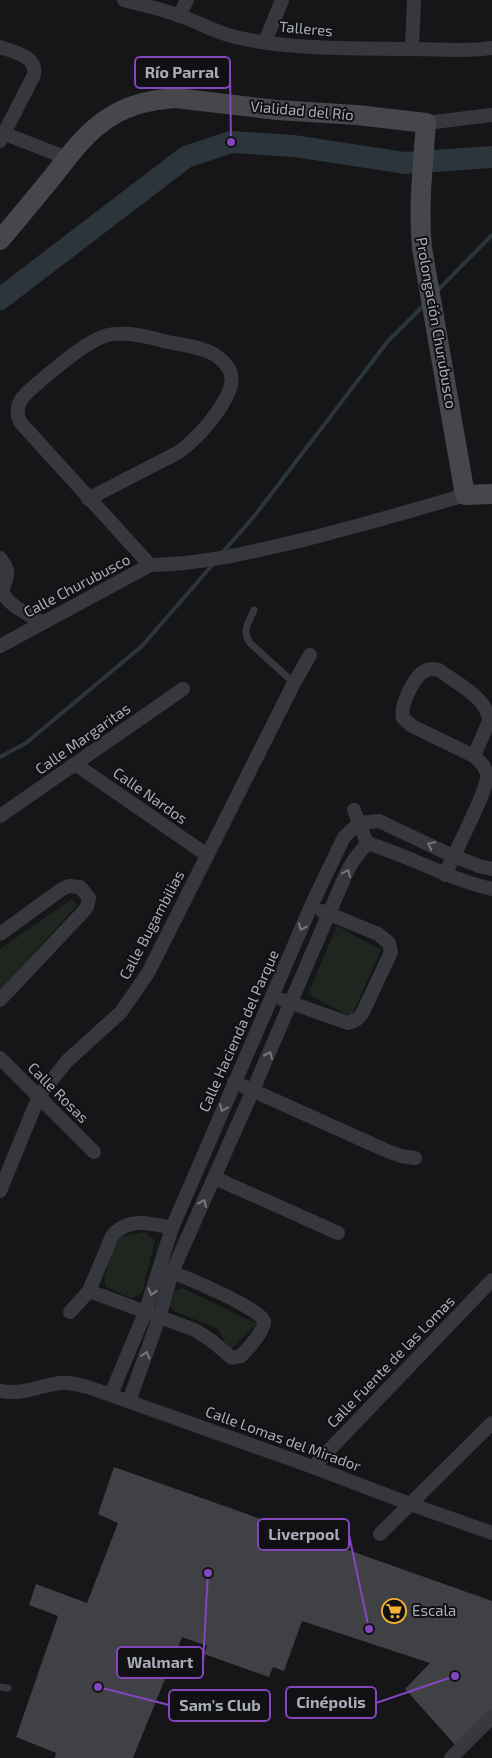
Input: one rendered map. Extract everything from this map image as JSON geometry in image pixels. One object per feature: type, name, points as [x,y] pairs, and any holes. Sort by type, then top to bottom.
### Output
[{"type":"main road","name":"Vialidad del Río","points":[[0,240],[89,134],[110,117],[135,105],[161,99],[196,100],[277,110],[426,123]]},
{"type":"main road","name":"Prolongación Churubusco","points":[[426,123],[420,188],[422,248],[465,496]]},
{"type":"main road","points":[[465,496],[492,494]]},
{"type":"street","name":"Talleres","points":[[124,0],[180,16],[237,38],[265,42],[309,47],[472,50],[492,48]]},
{"type":"street","points":[[180,16],[187,0]]},
{"type":"street","points":[[265,42],[282,0]]},
{"type":"street","points":[[412,49],[414,0]]},
{"type":"street","points":[[0,47],[33,63],[34,75],[2,136],[67,158]]},
{"type":"street","points":[[426,123],[492,116]]},
{"type":"street","points":[[88,499],[172,456],[191,443],[211,421],[230,394],[232,382],[230,372],[225,363],[215,355],[203,350],[130,334],[120,334],[95,340],[31,389],[17,407],[20,422],[88,499],[150,565]]},
{"type":"street","name":"Calle Churubusco","points":[[0,646],[150,565],[172,564],[246,554],[465,496]]},
{"type":"street","points":[[0,558],[8,571],[8,578],[2,590],[3,593],[10,602],[43,623]]},
{"type":"street","name":"Calle Bugambilias","points":[[0,1191],[39,1096],[68,1061],[121,1012],[148,973],[294,683],[310,655]]},
{"type":"street","points":[[445,875],[484,791],[487,775],[484,767],[474,756],[412,726],[403,718],[402,707],[413,683],[426,670],[439,670],[480,700],[485,706],[489,721],[474,756]]},
{"type":"street","name":"Calle Margaritas","points":[[0,816],[184,689]]},
{"type":"street","name":"Calle Nardos","points":[[76,764],[207,855]]},
{"type":"street","points":[[357,816],[380,821],[453,856],[492,869]]},
{"type":"street","points":[[357,816],[367,842],[388,849],[445,875],[492,889]]},
{"type":"street","name":"Calle Hacienda del Parque","points":[[129,1401],[166,1270],[172,1228],[311,906],[338,848],[357,816]]},
{"type":"street","name":"Calle Hacienda del Parque","points":[[166,1270],[215,1178],[353,861],[367,842]]},
{"type":"street","points":[[0,934],[62,889],[69,886],[80,887],[89,898],[83,912],[0,1000]]},
{"type":"street","points":[[273,996],[348,1023],[354,1022],[363,1012],[391,952],[391,948],[385,938],[311,906]]},
{"type":"street","name":"Calle Rosas","points":[[0,1058],[94,1152]]},
{"type":"street","points":[[234,1082],[386,1150],[401,1156],[415,1158]]},
{"type":"street","points":[[215,1178],[338,1233]]},
{"type":"street","points":[[70,1312],[89,1291],[112,1236],[117,1229],[131,1223],[143,1222],[172,1228]]},
{"type":"street","points":[[89,1291],[204,1334],[232,1358],[241,1356],[264,1328],[264,1322],[257,1314],[241,1303],[166,1270]]},
{"type":"street","name":"Calle Fuente de las Lomas","points":[[313,1467],[492,1280]]},
{"type":"street","name":"Calle Hacienda del Parque","points":[[111,1394],[152,1315]]},
{"type":"street","name":"Calle Lomas del Mirador","points":[[0,1391],[12,1393],[25,1392],[61,1383],[88,1386],[410,1504],[492,1532]]},
{"type":"street","points":[[380,1534],[492,1422]]},
{"type":"street","points":[[451,1758],[492,1718]]},
{"type":"lane","points":[[254,610],[244,634],[246,638],[294,683]]},
{"type":"shaded area","points":[[72,899],[77,905],[0,990],[0,949]]},
{"type":"shaded area","points":[[337,926],[381,950],[351,1017],[308,994]]},
{"type":"shaded area","points":[[144,1232],[155,1240],[142,1293],[132,1298],[106,1287],[104,1277],[116,1241],[124,1236]]},
{"type":"shaded area","points":[[182,1288],[257,1324],[229,1351],[218,1329],[174,1311],[170,1305],[175,1291]]},
{"type":"building","points":[[114,1467],[492,1601],[492,1712],[457,1747],[405,1689],[430,1663],[302,1621],[284,1671],[273,1667],[269,1677],[204,1654],[207,1646],[182,1637],[133,1758],[55,1758],[56,1753],[16,1737],[58,1616],[29,1605],[36,1584],[87,1603],[118,1523],[98,1514]]},
{"type":"waterway","points":[[0,299],[186,157],[231,142],[294,146],[405,163],[492,157]]},
{"type":"waterway","points":[[437,291],[492,235]]},
{"type":"waterway","points":[[223,552],[256,514],[388,341],[425,304]]},
{"type":"waterway","points":[[0,757],[26,743],[142,646],[214,563]]},
{"type":"place","name":"Río Parral","points":[[231,142]]},
{"type":"place","name":"Walmart","points":[[208,1573]]},
{"type":"place","name":"Escala","points":[[394,1611]]},
{"type":"place","name":"Liverpool","points":[[369,1629]]},
{"type":"place","name":"Cinépolis","points":[[455,1676]]},
{"type":"place","name":"Sam's Club","points":[[98,1687]]}]
